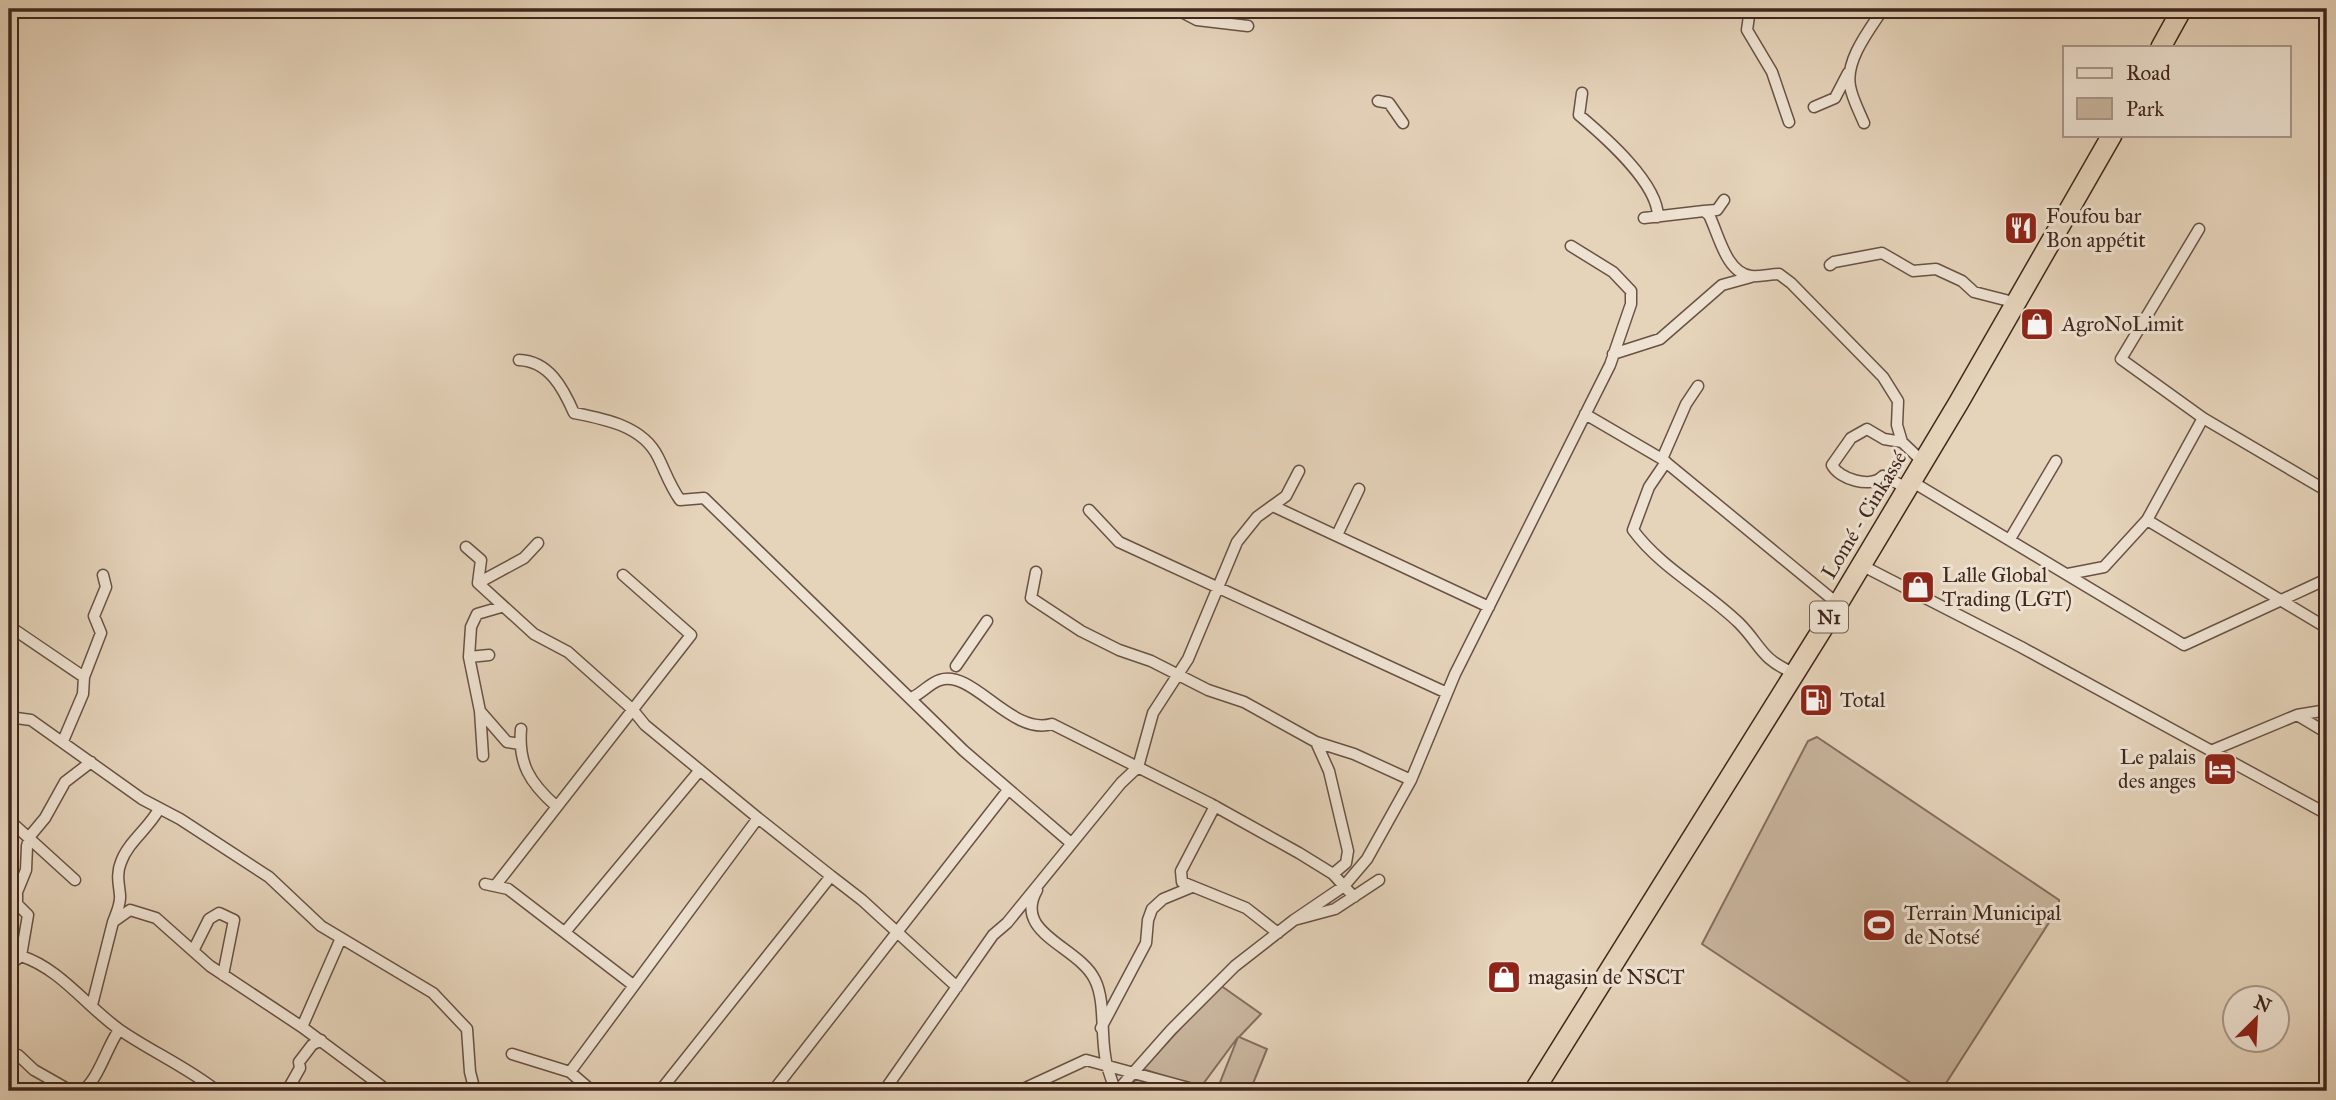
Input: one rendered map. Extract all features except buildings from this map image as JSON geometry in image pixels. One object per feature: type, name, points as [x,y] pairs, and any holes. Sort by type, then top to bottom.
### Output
[{"type":"highway","points":[[2162,46],[2182,9]]},
{"type":"highway","name":"Lomé - Cinkassé","points":[[1534,1091],[1838,604],[2017,303],[2111,136]]},
{"type":"street","points":[[1177,9],[1197,20],[1248,26]]},
{"type":"street","points":[[1751,9],[1747,30],[1772,72],[1789,122]]},
{"type":"street","points":[[1814,107],[1835,98],[1882,9]]},
{"type":"street","points":[[1853,65],[1850,86],[1864,123]]},
{"type":"street","points":[[1582,93],[1579,115],[1646,183],[1658,203],[1658,217]]},
{"type":"street","points":[[1378,101],[1389,103],[1403,123]]},
{"type":"street","points":[[1644,218],[1704,211],[1721,205],[1715,226]]},
{"type":"street","points":[[1704,211],[1715,226],[1729,261],[1742,273],[1753,277]]},
{"type":"street","points":[[2199,229],[2121,359],[2203,418],[2327,491]]},
{"type":"street","points":[[1037,887],[1030,904],[1032,918],[1038,928],[1082,964],[1095,980],[1108,1067],[1116,1091],[1207,992],[1294,920],[1344,886],[1367,859],[1411,780],[1447,693],[1585,414],[1613,355],[1631,303],[1631,291],[1613,272],[1571,246]]},
{"type":"street","points":[[1830,265],[1882,253],[1913,271],[1937,269],[1962,281],[1974,292],[2017,303]]},
{"type":"street","points":[[1613,355],[1660,340],[1722,285],[1779,274],[1883,377],[1898,401],[1897,425],[1902,442],[1923,463]]},
{"type":"street","points":[[519,360],[530,360],[552,374],[574,413],[635,431],[657,455],[665,478],[680,500],[704,498],[1008,790],[1071,843]]},
{"type":"street","points":[[1698,386],[1686,404],[1633,530],[1646,547],[1740,625],[1762,654],[1794,673]]},
{"type":"street","points":[[1585,414],[1664,461],[1838,604]]},
{"type":"street","points":[[2068,574],[2104,567],[2147,520],[2203,418]]},
{"type":"street","points":[[1902,442],[1884,439],[1867,429],[1852,438],[1832,465],[1843,477],[1872,481],[1883,476],[1909,485],[2010,539],[2185,645],[2327,579]]},
{"type":"street","points":[[2010,539],[2056,461]]},
{"type":"street","points":[[884,1091],[993,934],[1037,887],[1071,843],[1138,767],[1153,713],[1188,659],[1216,588],[1247,527],[1286,496],[1299,471]]},
{"type":"street","points":[[1337,535],[1359,489]]},
{"type":"street","points":[[1275,507],[1489,607]]},
{"type":"street","points":[[1089,510],[1119,542],[1447,693]]},
{"type":"street","points":[[2147,520],[2327,628]]},
{"type":"street","points":[[478,583],[524,558],[538,544]]},
{"type":"street","points":[[466,547],[481,561],[478,583]]},
{"type":"street","points":[[1861,565],[2021,646],[2327,814]]},
{"type":"street","points":[[1036,572],[1031,598],[1082,631],[1274,716],[1316,742],[1354,754],[1411,780]]},
{"type":"street","points":[[63,741],[83,694],[84,677],[100,633],[94,616],[106,587],[103,575]]},
{"type":"street","points":[[623,575],[691,635],[490,885],[508,890],[633,985]]},
{"type":"street","points":[[478,583],[501,607],[521,620],[534,634],[568,652],[632,709],[645,725],[898,933],[957,987]]},
{"type":"street","points":[[483,756],[480,711],[469,657],[471,627],[477,614],[501,607]]},
{"type":"street","points":[[956,666],[987,621]]},
{"type":"street","points":[[9,626],[84,677]]},
{"type":"street","points":[[469,657],[489,655]]},
{"type":"street","points":[[913,697],[939,680],[958,681],[1028,723],[1041,727],[1052,724],[1215,806],[1333,874],[1354,897]]},
{"type":"street","points":[[2213,750],[2297,715],[2327,710]]},
{"type":"street","points":[[480,711],[508,742],[520,744]]},
{"type":"street","points":[[2297,715],[2327,733]]},
{"type":"street","points":[[9,718],[31,720],[159,808],[270,877],[321,926],[433,993],[467,1029],[470,1072],[475,1091]]},
{"type":"street","points":[[521,729],[520,744],[524,769],[536,788],[556,806]]},
{"type":"street","points":[[1316,742],[1325,758],[1348,851],[1346,863],[1333,874]]},
{"type":"street","points":[[9,964],[21,956],[28,915],[17,904],[13,888],[26,870],[30,836],[45,818],[65,782],[78,769],[91,762]]},
{"type":"street","points":[[565,932],[699,770]]},
{"type":"street","points":[[773,1091],[1008,790]]},
{"type":"street","points":[[1215,806],[1181,871],[1182,882],[1206,889],[1246,908],[1278,933]]},
{"type":"street","points":[[159,808],[139,839],[127,848],[120,865],[117,884],[121,898],[130,910],[156,918],[223,975],[321,1040],[388,1091]]},
{"type":"street","points":[[570,1072],[758,818]]},
{"type":"street","points":[[9,820],[30,836],[75,880]]},
{"type":"street","points":[[660,1091],[831,877]]},
{"type":"street","points":[[1294,920],[1335,909],[1379,880]]},
{"type":"street","points":[[1101,1028],[1146,943],[1148,920],[1153,909],[1163,899],[1192,887]]},
{"type":"street","points":[[92,1005],[121,898]]},
{"type":"street","points":[[113,922],[130,910]]},
{"type":"street","points":[[193,951],[209,919],[219,914],[234,920],[223,975]]},
{"type":"street","points":[[302,1027],[341,938]]},
{"type":"street","points":[[21,956],[51,970],[80,999],[92,1005],[119,1030],[184,1067],[217,1091]]},
{"type":"street","points":[[81,1091],[98,1072],[107,1045],[119,1030]]},
{"type":"street","points":[[287,1091],[300,1069],[299,1062],[312,1045],[321,1040]]},
{"type":"street","points":[[512,1054],[570,1072],[592,1091]]},
{"type":"street","points":[[18,1055],[34,1070],[71,1091]]},
{"type":"street","points":[[1019,1091],[1086,1060],[1200,1091]]},
{"type":"green space","name":"Terrain Municipal de Notsé","points":[[1817,737],[2059,900],[2059,907],[1941,1091],[1923,1091],[1702,944],[1808,741]]},
{"type":"green space","points":[[1220,985],[1261,1014],[1239,1037],[1267,1049],[1250,1091],[1233,1091],[1219,1085],[1238,1037],[1200,1088],[1143,1069]]},
{"type":"green space","points":[[1136,1079],[1181,1091],[1127,1091]]},
{"type":"place","name":"Foufou bar Bon appétit","points":[[2021,228]]},
{"type":"place","name":"AgroNoLimit","points":[[2037,324]]},
{"type":"place","name":"Lalle Global Trading (LGT)","points":[[1918,587]]},
{"type":"place","name":"Total","points":[[1816,700]]},
{"type":"place","name":"Le palais des anges","points":[[2220,769]]},
{"type":"place","name":"Terrain Municipal de Notsé","points":[[1879,925]]},
{"type":"place","name":"magasin de NSCT","points":[[1504,977]]}]
